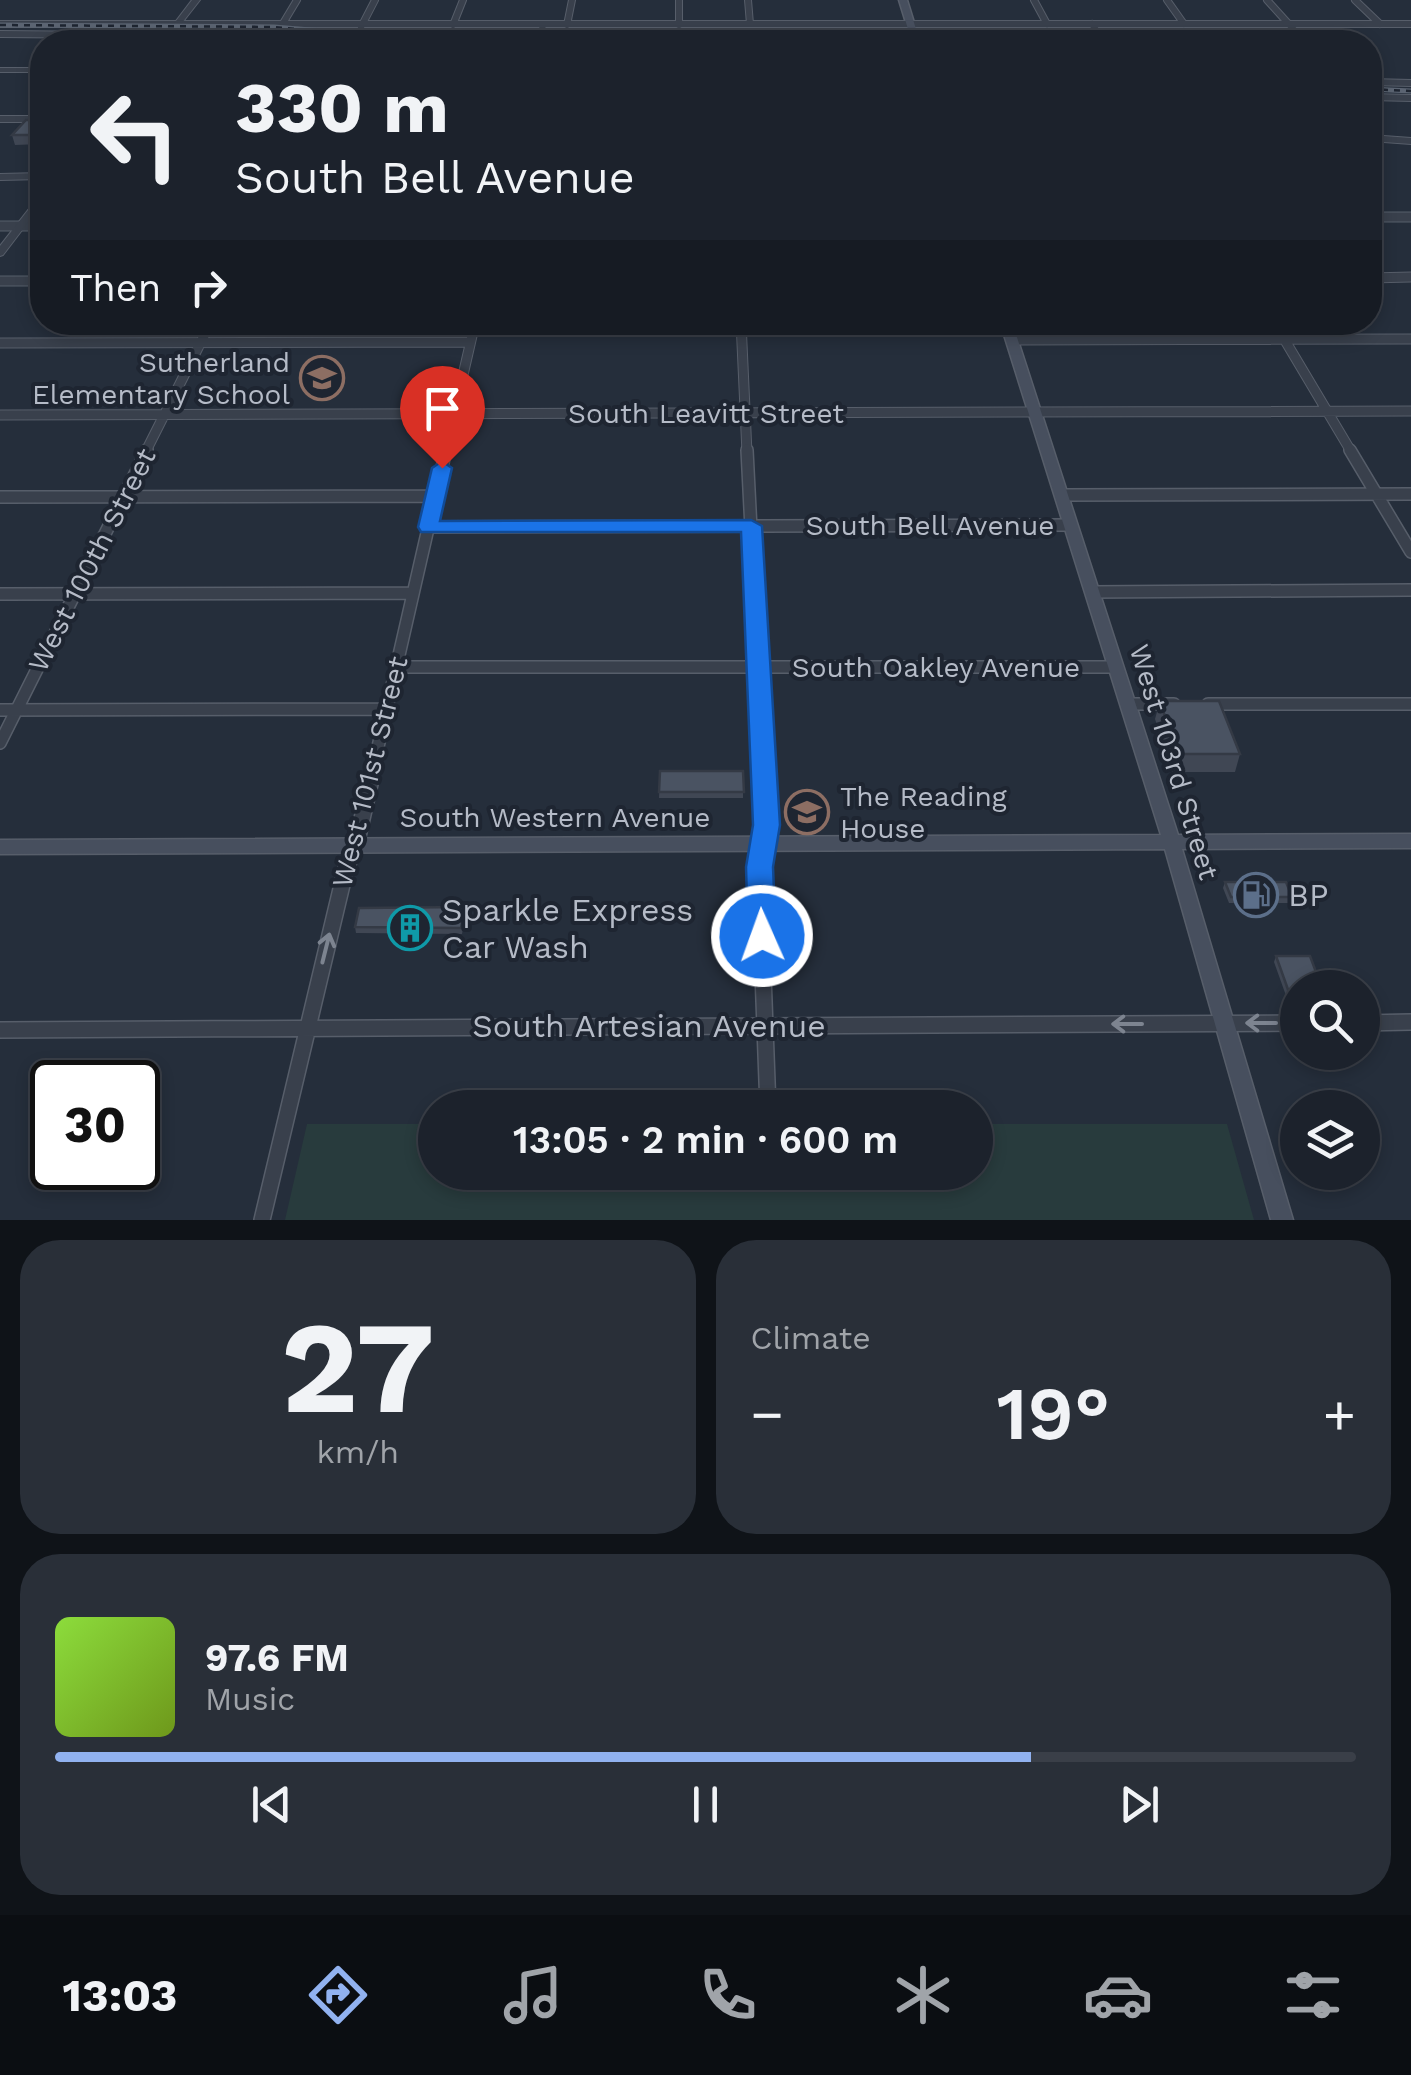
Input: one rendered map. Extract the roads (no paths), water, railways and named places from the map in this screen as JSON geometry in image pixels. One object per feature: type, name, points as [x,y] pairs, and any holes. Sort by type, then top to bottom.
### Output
[{"type":"main road","points":[[903,0],[912,30]]},
{"type":"main road","name":"West 103rd Street","points":[[1010,335],[1172,842],[1282,1220]]},
{"type":"main road","name":"South Western Avenue","points":[[0,847],[1411,840]]},
{"type":"street","points":[[172,30],[196,0]]},
{"type":"street","points":[[282,25],[298,0]]},
{"type":"street","points":[[359,30],[375,0]]},
{"type":"street","points":[[453,25],[462,0]]},
{"type":"street","points":[[567,25],[572,0]]},
{"type":"street","points":[[679,0],[679,24]]},
{"type":"street","points":[[748,0],[750,24]]},
{"type":"street","points":[[1034,0],[1046,24]]},
{"type":"street","points":[[1167,0],[1184,24]]},
{"type":"street","points":[[1267,0],[1294,30]]},
{"type":"street","points":[[1355,0],[1380,24]]},
{"type":"street","points":[[0,24],[1411,24]]},
{"type":"street","points":[[1092,24],[1096,30]]},
{"type":"street","points":[[542,30],[543,25]]},
{"type":"street","points":[[0,34],[30,35]]},
{"type":"street","points":[[0,70],[30,70]]},
{"type":"street","points":[[1382,82],[1411,83]]},
{"type":"street","points":[[1382,97],[1411,98]]},
{"type":"street","points":[[0,119],[30,119]]},
{"type":"street","points":[[1382,138],[1411,140]]},
{"type":"street","points":[[0,176],[30,176]]},
{"type":"street","points":[[0,252],[30,214]]},
{"type":"street","points":[[1382,217],[1411,217]]},
{"type":"street","points":[[0,226],[30,226]]},
{"type":"street","points":[[1382,278],[1411,278]]},
{"type":"street","points":[[0,281],[30,281]]},
{"type":"street","name":"West 100th Street","points":[[0,743],[205,335]]},
{"type":"street","name":"West 101st Street","points":[[262,1220],[346,868],[356,845],[472,335]]},
{"type":"street","points":[[742,335],[766,825],[759,867],[768,1090]]},
{"type":"street","points":[[1281,335],[1411,552]]},
{"type":"street","points":[[1012,340],[1411,340]]},
{"type":"street","points":[[0,343],[470,342]]},
{"type":"street","name":"South Leavitt Street","points":[[0,415],[1411,411]]},
{"type":"street","name":"South Bell Avenue","points":[[1062,495],[1411,494]]},
{"type":"street","points":[[0,498],[435,496]]},
{"type":"street","name":"South Bell Avenue","points":[[428,527],[1071,525]]},
{"type":"street","points":[[1092,592],[1411,590]]},
{"type":"street","points":[[0,594],[413,593]]},
{"type":"street","name":"South Oakley Avenue","points":[[396,667],[1116,667]]},
{"type":"street","points":[[1128,704],[1411,704]]},
{"type":"street","points":[[0,710],[387,709]]},
{"type":"street","points":[[1380,1022],[1411,1022]]},
{"type":"street","name":"South Artesian Avenue","points":[[0,1030],[1280,1023]]},
{"type":"railway","points":[[0,25],[310,30]]},
{"type":"railway","points":[[1382,90],[1411,91]]},
{"type":"place","name":"Sutherland Elementary School","points":[[322,378]]},
{"type":"place","name":"The Reading House","points":[[807,812]]},
{"type":"place","name":"BP","points":[[1256,895]]},
{"type":"place","name":"Sparkle Express Car Wash","points":[[410,928]]}]
